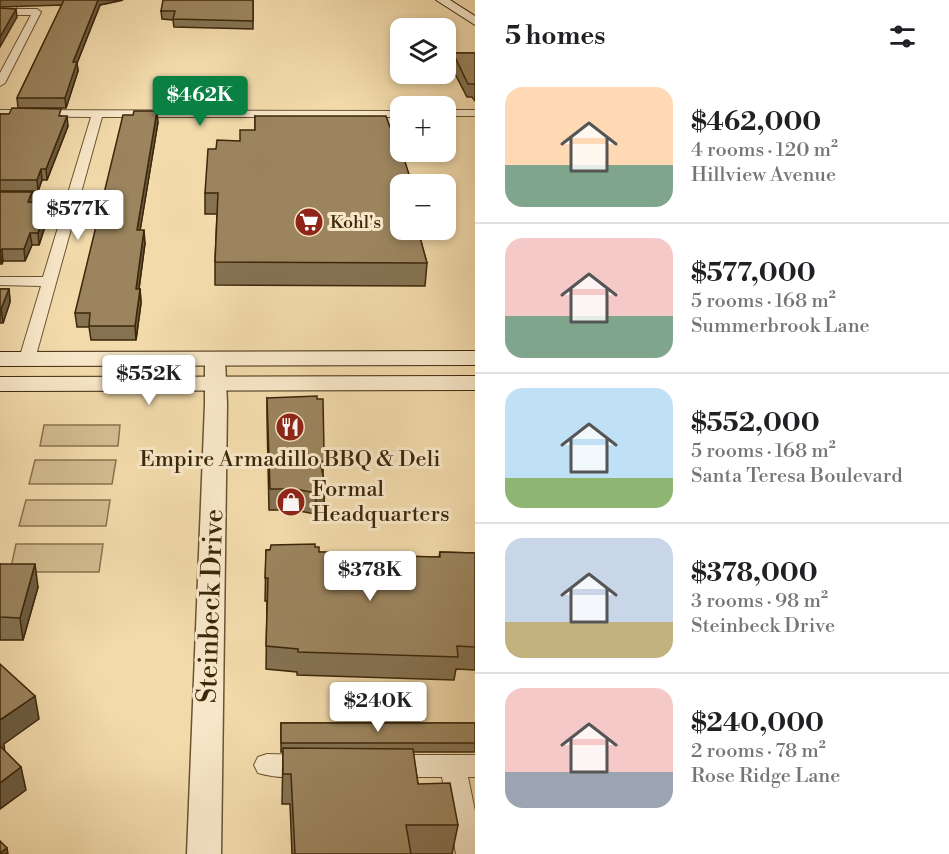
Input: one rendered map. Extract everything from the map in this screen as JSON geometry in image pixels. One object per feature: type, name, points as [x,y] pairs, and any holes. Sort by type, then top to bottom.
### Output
[{"type":"main road","points":[[442,0],[475,21]]},
{"type":"main road","points":[[0,359],[475,358]]},
{"type":"main road","points":[[0,384],[475,383]]},
{"type":"street","points":[[0,12],[37,12],[0,83]]},
{"type":"street","points":[[0,59],[12,58]]},
{"type":"street","points":[[0,113],[390,114]]},
{"type":"street","points":[[27,359],[98,113]]},
{"type":"street","points":[[456,114],[475,113]]},
{"type":"street","points":[[0,197],[73,197]]},
{"type":"street","points":[[0,281],[50,282]]},
{"type":"street","name":"Steinbeck Drive","points":[[204,854],[215,359]]},
{"type":"street","points":[[267,765],[325,766]]},
{"type":"street","points":[[372,766],[464,766],[470,854]]},
{"type":"shaded area","points":[[44,425],[120,425],[118,446],[40,446]]},
{"type":"shaded area","points":[[35,460],[116,460],[112,484],[29,484]]},
{"type":"shaded area","points":[[26,500],[110,500],[106,526],[19,526]]},
{"type":"shaded area","points":[[16,544],[103,544],[99,572],[10,572]]},
{"type":"building","points":[[64,0],[98,0],[73,62],[77,62],[65,98],[17,98]]},
{"type":"building","points":[[163,0],[253,0],[253,21],[173,19],[175,11],[161,11]]},
{"type":"building","points":[[0,8],[16,9],[0,37]]},
{"type":"building","points":[[456,53],[475,53],[475,86],[468,84],[456,59]]},
{"type":"building","points":[[12,108],[61,109],[59,116],[67,116],[46,169],[41,169],[37,180],[0,180],[0,114],[9,114]]},
{"type":"building","points":[[134,111],[157,111],[137,230],[144,230],[136,289],[140,289],[135,326],[89,326],[90,313],[75,313],[123,115],[133,115]]},
{"type":"building","name":"Kohl's","points":[[255,116],[386,116],[390,127],[390,162],[405,162],[409,174],[390,174],[390,240],[421,240],[427,263],[215,262],[218,193],[205,193],[208,149],[216,149],[217,140],[240,141],[240,130],[255,130]]},
{"type":"building","points":[[0,192],[32,192],[28,202],[48,203],[38,233],[30,233],[24,249],[2,249],[0,252]]},
{"type":"building","points":[[0,289],[9,289],[1,309],[0,309]]},
{"type":"building","points":[[317,396],[317,399],[323,399],[324,461],[320,461],[325,485],[316,493],[295,489],[270,489],[267,398]]},
{"type":"building","points":[[315,544],[315,547],[319,547],[319,552],[343,552],[344,555],[440,557],[440,552],[475,553],[475,647],[457,646],[458,657],[298,652],[298,649],[266,646],[268,578],[265,578],[266,550],[270,550],[271,545]]},
{"type":"building","points":[[0,564],[35,564],[20,618],[0,617]]},
{"type":"building","points":[[0,664],[35,696],[0,720]]},
{"type":"building","points":[[281,723],[475,723],[475,743],[281,743]]},
{"type":"building","points":[[0,746],[21,767],[0,783]]},
{"type":"building","points":[[283,748],[413,749],[418,784],[450,783],[458,825],[406,825],[411,854],[295,854],[291,774],[283,774]]},
{"type":"building","points":[[0,841],[7,848],[0,853]]},
{"type":"place","name":"Kohl's","points":[[309,222]]},
{"type":"place","name":"Empire Armadillo BBQ & Deli","points":[[290,427]]},
{"type":"place","name":"Formal Headquarters","points":[[291,502]]}]
